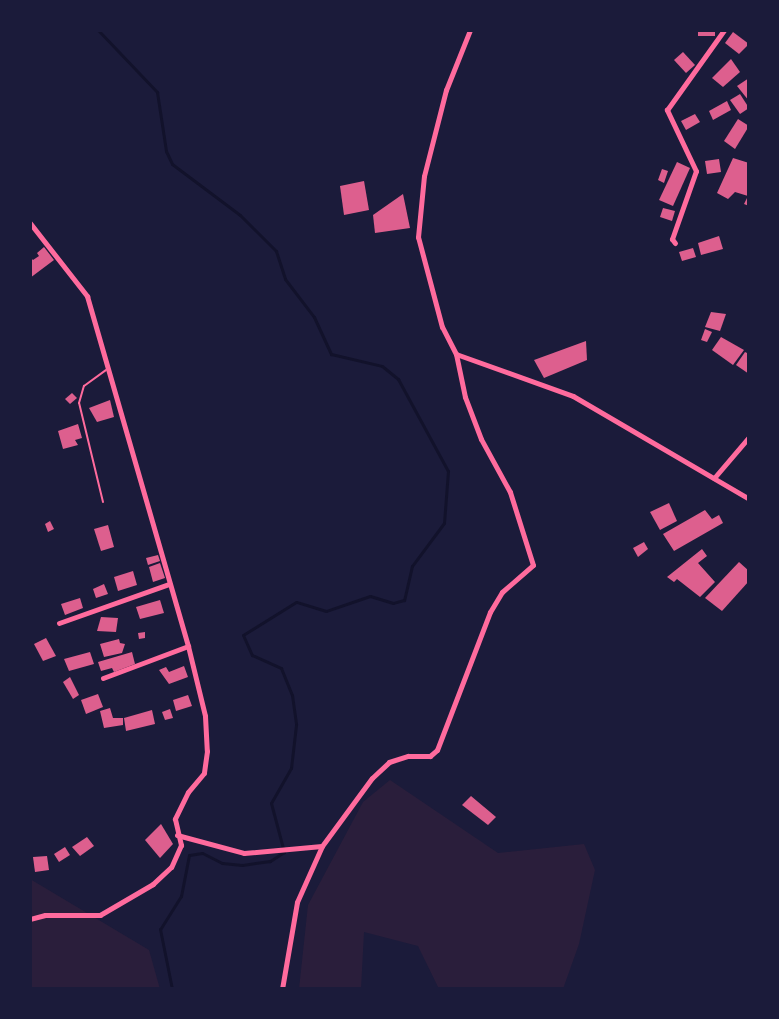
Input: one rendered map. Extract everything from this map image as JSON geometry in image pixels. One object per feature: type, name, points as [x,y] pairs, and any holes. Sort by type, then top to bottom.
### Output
[{"type":"street","points":[[282,989],[297,902],[322,846],[372,778],[389,762],[408,756],[430,756],[437,750],[489,612],[502,592],[533,565],[510,492],[481,439],[465,397],[456,354],[442,327],[418,237],[424,176],[446,90],[470,30]]},
{"type":"street","points":[[675,243],[672,239],[696,171],[668,110],[724,30]]},
{"type":"street","points":[[30,223],[87,296],[106,370],[188,646],[205,716],[207,751],[204,773],[188,792],[175,819],[177,836],[181,845],[171,867],[153,884],[100,915],[45,915],[30,920]]},
{"type":"street","points":[[456,354],[573,396],[749,498]]},
{"type":"street","points":[[714,478],[749,436]]},
{"type":"street","points":[[59,623],[169,584]]},
{"type":"street","points":[[103,678],[188,646]]},
{"type":"street","points":[[177,836],[234,852],[322,846]]},
{"type":"lane","points":[[104,502],[79,404],[84,386],[106,370]]},
{"type":"shaded area","points":[[390,780],[498,853],[584,844],[595,870],[579,944],[563,989],[439,989],[418,946],[364,932],[361,989],[299,989],[308,905],[363,802]]},
{"type":"shaded area","points":[[30,879],[149,950],[160,989],[30,989]]},
{"type":"building","points":[[698,30],[715,30],[715,36],[698,36]]},
{"type":"building","points":[[733,32],[749,44],[739,54],[725,43]]},
{"type":"building","points":[[683,52],[695,65],[686,73],[674,60]]},
{"type":"building","points":[[731,59],[740,72],[723,87],[712,78]]},
{"type":"building","points":[[749,78],[749,101],[737,86]]},
{"type":"building","points":[[740,94],[749,108],[740,114],[730,100]]},
{"type":"building","points":[[727,101],[731,110],[713,120],[709,111]]},
{"type":"building","points":[[695,114],[700,122],[686,130],[681,121]]},
{"type":"building","points":[[738,119],[749,126],[735,149],[724,141]]},
{"type":"building","points":[[733,158],[749,163],[749,206],[744,204],[748,196],[735,192],[728,199],[717,193]]},
{"type":"building","points":[[719,159],[721,172],[707,174],[705,161]]},
{"type":"building","points":[[677,162],[690,168],[673,206],[659,200]]},
{"type":"building","points":[[662,169],[668,171],[664,183],[658,180]]},
{"type":"building","points":[[364,181],[369,210],[344,215],[340,186]]},
{"type":"building","points":[[403,194],[410,228],[375,233],[373,215]]},
{"type":"building","points":[[663,208],[675,211],[672,221],[660,217]]},
{"type":"building","points":[[719,236],[723,249],[701,255],[698,243]]},
{"type":"building","points":[[44,247],[54,260],[30,278],[30,257],[33,260],[39,256],[37,253]]},
{"type":"building","points":[[693,248],[696,257],[682,261],[679,252]]},
{"type":"building","points":[[711,312],[726,314],[720,331],[705,327]]},
{"type":"building","points":[[705,329],[712,332],[707,342],[701,340]]},
{"type":"building","points":[[721,337],[744,350],[733,365],[712,350]]},
{"type":"building","points":[[586,341],[587,360],[544,378],[534,360]]},
{"type":"building","points":[[745,352],[749,354],[749,374],[736,365]]},
{"type":"building","points":[[72,393],[77,398],[70,404],[65,399]]},
{"type":"building","points":[[110,400],[114,417],[97,422],[89,408]]},
{"type":"building","points":[[78,424],[82,438],[75,440],[78,445],[63,449],[58,431]]},
{"type":"building","points":[[669,503],[677,521],[660,530],[650,512]]},
{"type":"building","points":[[705,510],[712,519],[719,515],[723,523],[674,551],[663,534]]},
{"type":"building","points":[[50,521],[54,529],[48,532],[45,524]]},
{"type":"building","points":[[108,525],[114,547],[101,551],[94,529]]},
{"type":"building","points":[[644,542],[648,549],[638,557],[633,548]]},
{"type":"building","points":[[702,549],[707,556],[698,563],[715,582],[700,597],[677,579],[674,582],[667,577]]},
{"type":"building","points":[[158,555],[160,561],[148,565],[146,558]]},
{"type":"building","points":[[739,562],[749,571],[749,581],[722,611],[705,598]]},
{"type":"building","points":[[160,563],[165,578],[153,582],[149,567]]},
{"type":"building","points":[[133,571],[137,585],[118,591],[114,577]]},
{"type":"building","points":[[104,584],[108,594],[96,598],[93,589]]},
{"type":"building","points":[[80,598],[83,608],[65,615],[61,604]]},
{"type":"building","points":[[160,600],[164,613],[140,619],[136,607]]},
{"type":"building","points":[[101,617],[118,618],[116,632],[97,631]]},
{"type":"building","points":[[145,632],[145,638],[139,639],[138,633]]},
{"type":"building","points":[[46,638],[56,656],[43,661],[34,644]]},
{"type":"building","points":[[119,639],[120,643],[125,644],[122,653],[104,657],[100,644]]},
{"type":"building","points":[[90,652],[94,664],[69,671],[64,659]]},
{"type":"building","points":[[132,652],[135,664],[114,672],[112,668],[101,671],[98,662]]},
{"type":"building","points":[[184,666],[188,677],[169,684],[159,670],[166,667],[169,672]]},
{"type":"building","points":[[70,677],[79,695],[73,699],[63,682]]},
{"type":"building","points":[[98,694],[103,707],[86,714],[81,700]]},
{"type":"building","points":[[188,695],[192,706],[176,711],[173,700]]},
{"type":"building","points":[[110,708],[113,718],[123,718],[123,725],[104,728],[100,711]]},
{"type":"building","points":[[170,709],[173,718],[165,720],[162,712]]},
{"type":"building","points":[[152,710],[155,724],[126,731],[124,718]]},
{"type":"building","points":[[471,796],[496,817],[488,825],[462,805]]},
{"type":"building","points":[[161,824],[173,844],[160,858],[145,840]]},
{"type":"building","points":[[87,837],[94,846],[80,856],[72,847]]},
{"type":"building","points":[[65,847],[70,855],[59,862],[54,854]]},
{"type":"building","points":[[47,856],[49,870],[35,872],[33,857]]},
{"type":"waterway","points":[[98,30],[157,92],[166,151],[172,164],[240,215],[276,251],[285,279],[314,317],[331,354],[382,366],[398,379],[448,471],[444,523],[412,566],[404,600],[393,603],[370,596],[326,611],[296,602],[243,635],[252,655],[281,668],[292,695],[296,725],[291,768],[271,803],[284,852],[270,861],[242,865],[222,863],[202,853],[189,855],[181,896],[160,929],[172,989]]}]
